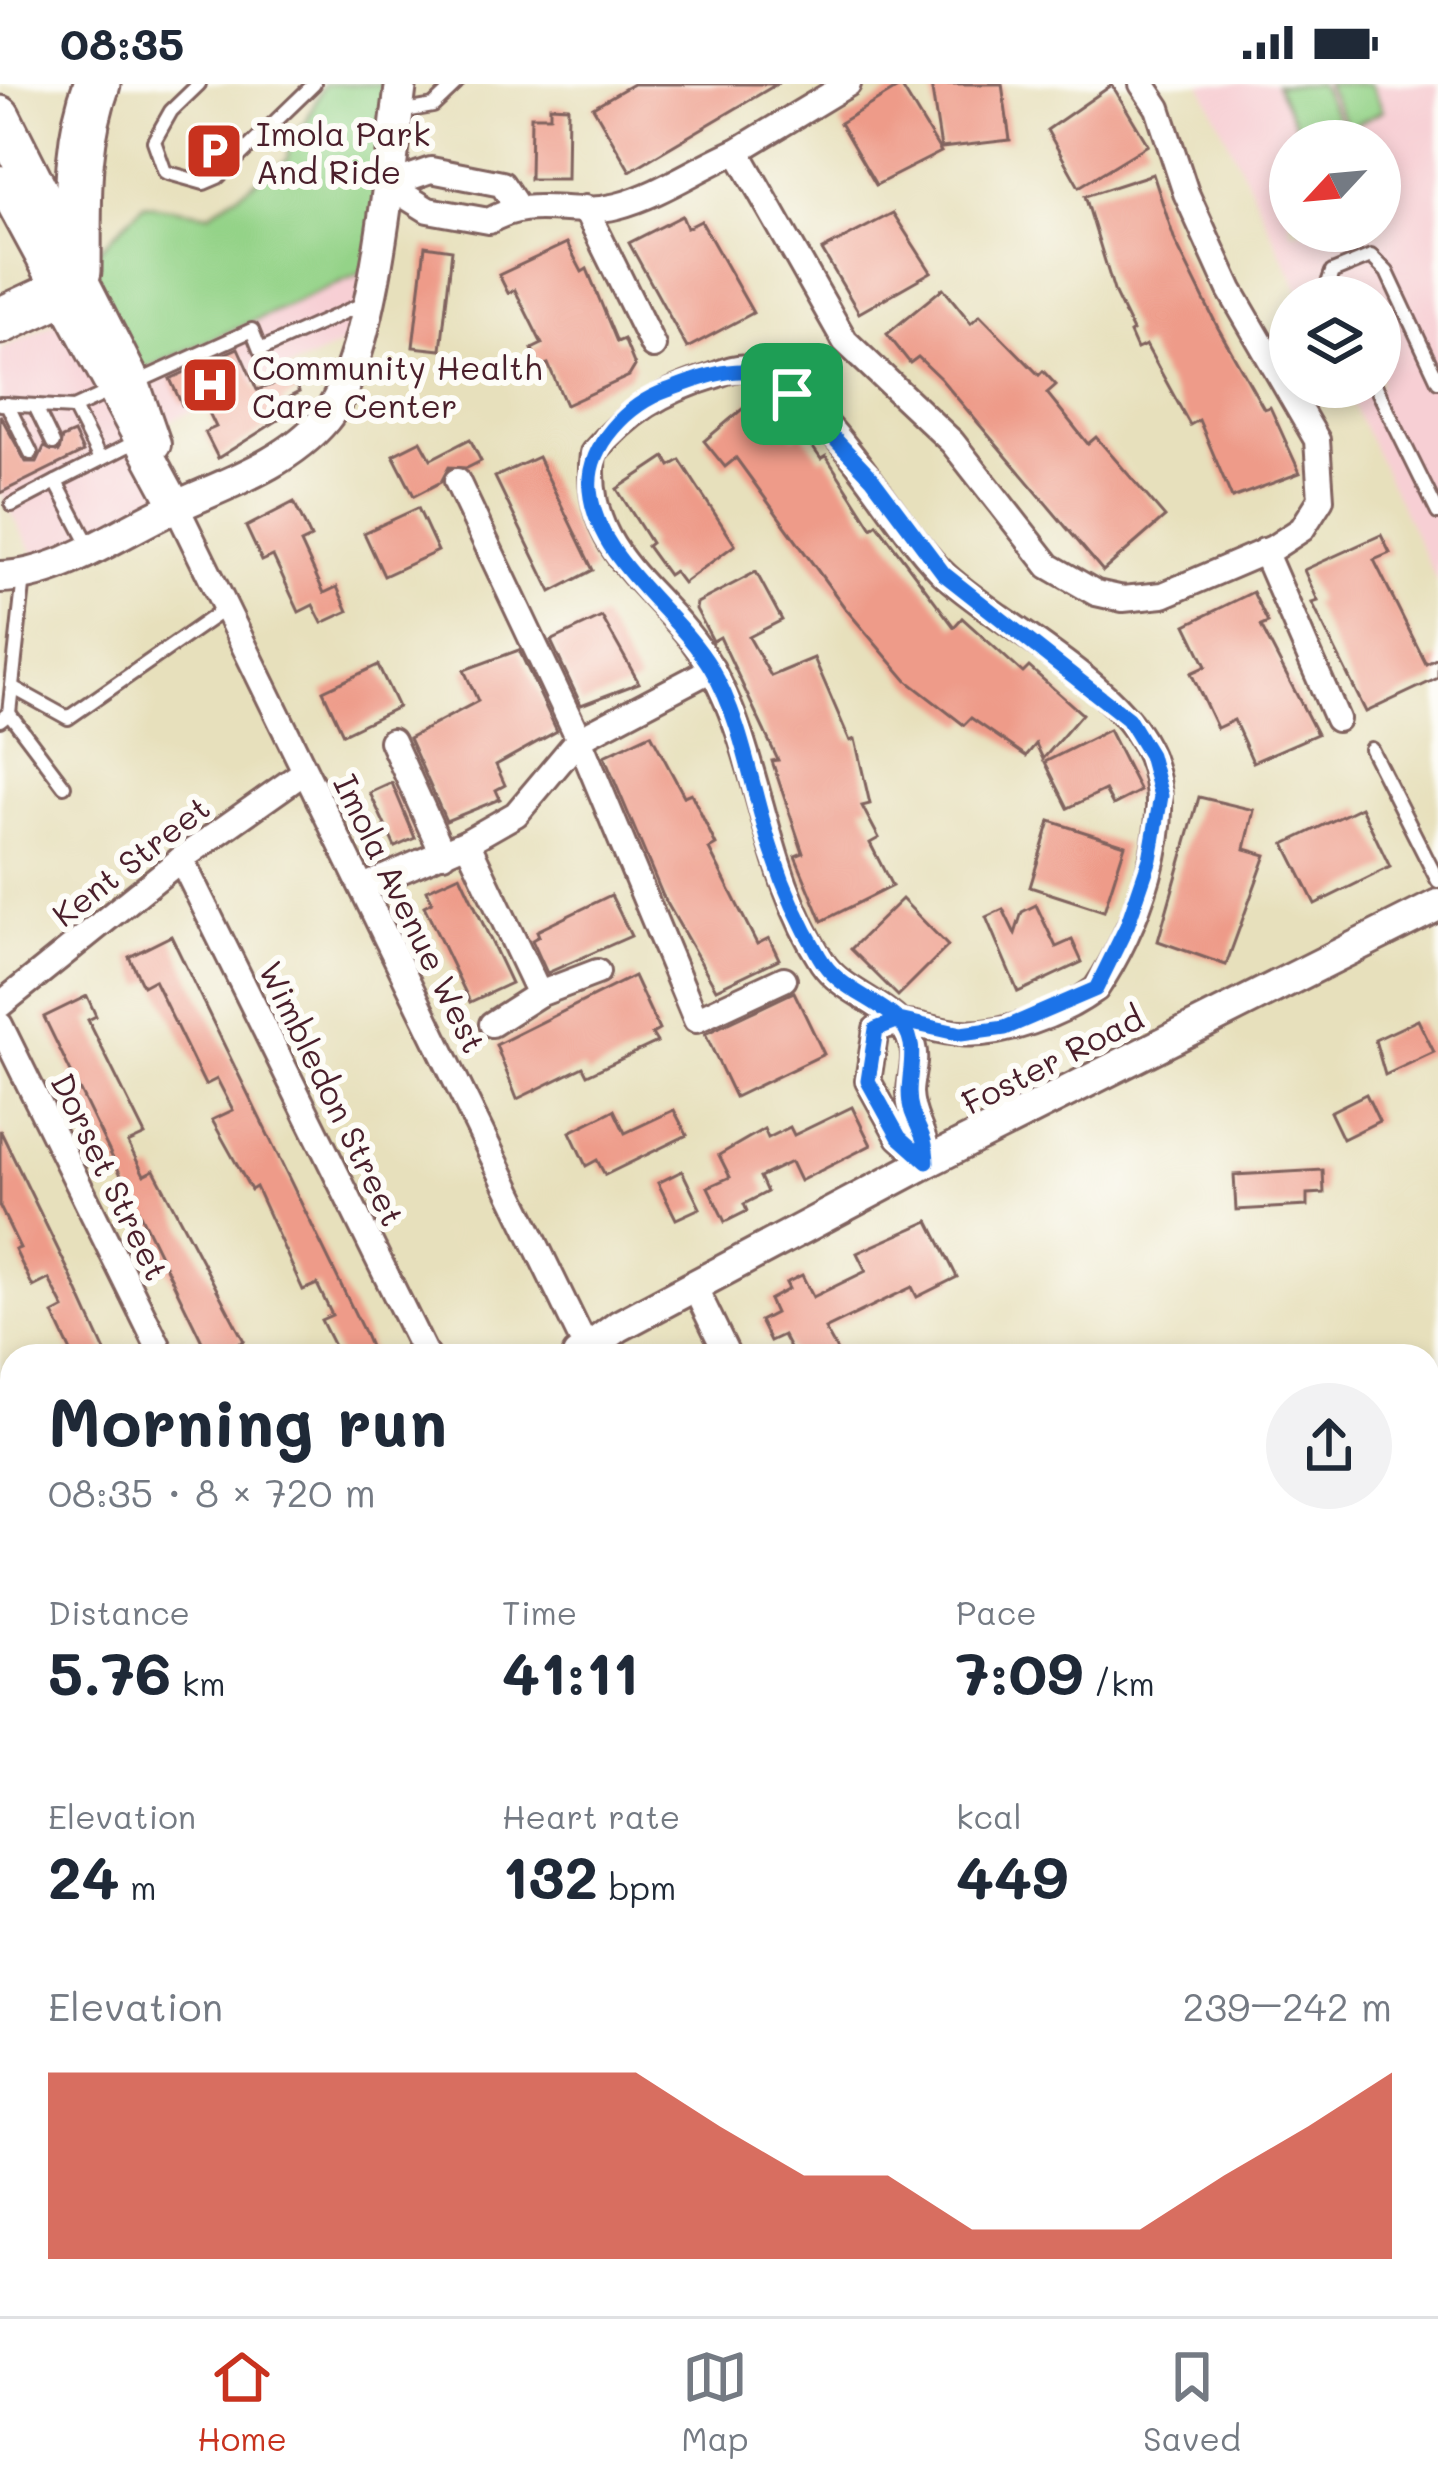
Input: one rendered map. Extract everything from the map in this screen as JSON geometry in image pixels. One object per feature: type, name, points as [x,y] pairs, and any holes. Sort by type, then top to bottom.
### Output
[{"type":"highway","points":[[0,321],[68,282],[84,118],[97,84]]},
{"type":"main road","points":[[0,116],[68,282]]},
{"type":"street","points":[[388,185],[428,210],[489,221],[516,205],[613,207],[659,191],[737,151],[848,84]]},
{"type":"street","points":[[737,151],[845,341],[952,442],[1049,566],[1096,593],[1123,598],[1162,595],[1264,551],[1302,529],[1321,500],[1317,440],[1230,290],[1186,193],[1158,108],[1142,84]]},
{"type":"street","points":[[12,575],[90,548],[265,466],[325,419],[347,382],[366,303],[399,98]]},
{"type":"street","points":[[388,185],[431,170],[502,184],[516,205]]},
{"type":"street","points":[[0,182],[68,282],[176,506]]},
{"type":"street","points":[[585,208],[653,346]]},
{"type":"street","points":[[742,367],[775,376],[872,478],[944,574],[1128,719],[1150,755],[1161,796],[1150,859],[1127,926],[1096,989],[1005,1028],[961,1034],[899,1020],[838,982],[801,924],[773,855],[752,773],[712,669],[630,570],[595,517],[590,485],[593,454],[623,419],[662,392],[742,367]]},
{"type":"street","points":[[458,481],[579,739],[696,1019],[784,979]]},
{"type":"street","name":"Imola Avenue West","points":[[176,506],[363,886],[578,1344]]},
{"type":"street","points":[[1264,551],[1337,718]]},
{"type":"street","points":[[363,886],[442,854],[516,814],[579,739],[712,669]]},
{"type":"street","points":[[392,741],[442,854]]},
{"type":"street","name":"Kent Street","points":[[0,1005],[181,859],[304,772]]},
{"type":"street","points":[[467,842],[539,994]]},
{"type":"street","name":"Wimbledon Street","points":[[181,859],[420,1344]]},
{"type":"street","name":"Foster Road","points":[[597,1344],[694,1286],[927,1162],[1438,905]]},
{"type":"street","points":[[492,1024],[539,994],[597,972]]},
{"type":"street","points":[[899,1020],[915,1050],[912,1112],[926,1135],[927,1162]]},
{"type":"street","points":[[899,1020],[876,1029],[868,1081],[899,1137],[927,1162]]},
{"type":"street","name":"Dorset Street","points":[[0,1025],[157,1344]]},
{"type":"street","points":[[694,1286],[722,1344]]},
{"type":"lane","points":[[199,84],[171,111],[154,141],[166,172],[204,184],[218,177],[314,84]]},
{"type":"lane","points":[[399,98],[433,106],[456,84]]},
{"type":"lane","points":[[1331,276],[1371,256],[1389,276]]},
{"type":"lane","points":[[1401,302],[1438,381]]},
{"type":"lane","points":[[3,404],[74,408],[252,330],[260,350],[366,303]]},
{"type":"lane","points":[[3,404],[32,453]]},
{"type":"lane","points":[[35,406],[52,443]]},
{"type":"lane","points":[[74,408],[100,459]]},
{"type":"lane","points":[[1386,408],[1438,513]]},
{"type":"lane","points":[[12,505],[55,476],[145,438]]},
{"type":"lane","points":[[55,476],[90,548]]},
{"type":"lane","points":[[12,575],[12,687],[5,716],[64,786]]},
{"type":"lane","points":[[12,687],[68,718],[226,608]]},
{"type":"lane","points":[[1371,749],[1438,881]]},
{"type":"shaded area","points":[[1201,84],[1438,84],[1438,584],[1354,408],[1401,408],[1401,276],[1292,276],[1281,252],[1401,252],[1401,120],[1269,120],[1269,227]]},
{"type":"shaded area","points":[[372,268],[360,337],[150,430],[131,375]]},
{"type":"shaded area","points":[[69,315],[176,506],[42,569],[0,492],[0,350]]},
{"type":"green space","points":[[324,84],[401,84],[372,268],[131,375],[78,271],[144,204],[209,214],[288,159],[288,140],[306,122]]},
{"type":"green space","points":[[1320,84],[1338,120],[1294,120],[1276,85]]},
{"type":"green space","points":[[1326,84],[1371,84],[1383,110],[1364,120],[1344,120]]},
{"type":"building","points":[[633,84],[777,84],[630,171],[593,107]]},
{"type":"building","points":[[931,84],[1002,84],[1010,140],[941,148]]},
{"type":"building","points":[[1112,85],[1148,145],[1079,187],[1047,130]]},
{"type":"building","points":[[901,86],[941,152],[876,185],[840,123]]},
{"type":"building","points":[[550,106],[568,107],[567,179],[530,179],[531,116],[550,116]]},
{"type":"building","points":[[1153,174],[1175,241],[1264,409],[1270,408],[1300,473],[1232,498],[1199,420],[1190,425],[1146,345],[1137,349],[1085,196]]},
{"type":"building","points":[[893,213],[931,272],[859,313],[822,250]]},
{"type":"building","points":[[682,216],[687,228],[701,221],[753,313],[687,348],[629,243]]},
{"type":"building","points":[[567,243],[582,272],[587,269],[617,342],[624,339],[635,366],[629,376],[566,405],[548,364],[540,367],[532,349],[542,344],[515,290],[508,293],[499,275]]},
{"type":"building","points":[[425,246],[452,250],[441,350],[413,347]]},
{"type":"building","points":[[943,288],[971,323],[980,315],[1039,375],[1043,371],[1056,385],[1047,393],[1088,444],[1096,437],[1165,517],[1103,571],[941,379],[918,357],[910,363],[887,334]]},
{"type":"building","points":[[238,348],[257,390],[292,378],[299,392],[282,401],[288,414],[218,458],[205,432],[216,427],[201,396],[182,405],[170,379]]},
{"type":"building","points":[[759,395],[794,437],[802,432],[821,459],[826,456],[872,528],[877,524],[954,627],[962,618],[1023,673],[1029,667],[1082,714],[1043,759],[1036,744],[1026,756],[971,718],[964,725],[907,681],[845,608],[736,458],[725,467],[704,441]]},
{"type":"building","points":[[0,415],[26,462],[37,462],[44,447],[59,452],[62,438],[74,433],[83,452],[0,493]]},
{"type":"building","points":[[470,439],[481,461],[467,468],[449,467],[441,482],[414,496],[393,455],[421,441],[431,459]]},
{"type":"building","points":[[538,457],[593,570],[551,592],[495,477]]},
{"type":"building","points":[[665,457],[670,466],[680,460],[735,545],[683,583],[674,571],[668,575],[647,546],[651,543],[617,489]]},
{"type":"building","points":[[294,502],[311,538],[301,543],[324,593],[337,587],[348,611],[322,623],[313,605],[299,612],[273,556],[262,561],[246,527]]},
{"type":"building","points":[[418,508],[438,551],[384,576],[364,533]]},
{"type":"building","points":[[1381,535],[1390,553],[1374,560],[1426,664],[1438,658],[1438,678],[1366,712],[1312,603],[1318,601],[1304,570]]},
{"type":"building","points":[[756,572],[782,620],[749,637],[771,676],[814,658],[850,741],[855,739],[870,804],[862,806],[879,838],[870,843],[892,886],[822,921],[795,856],[803,853],[772,761],[778,760],[720,637],[713,641],[696,609],[697,603]]},
{"type":"building","points":[[1253,592],[1268,623],[1261,626],[1317,734],[1253,762],[1234,720],[1217,728],[1191,673],[1206,666],[1186,625]]},
{"type":"building","points":[[602,617],[639,683],[581,705],[551,641]]},
{"type":"building","points":[[519,650],[557,731],[496,765],[505,785],[496,790],[500,799],[446,821],[409,738],[478,701],[464,670]]},
{"type":"building","points":[[378,665],[398,707],[343,734],[323,691]]},
{"type":"building","points":[[1109,730],[1140,791],[1113,805],[1105,790],[1068,808],[1045,762]]},
{"type":"building","points":[[651,734],[684,796],[691,793],[716,845],[709,849],[757,944],[769,938],[779,959],[716,989],[663,896],[604,756]]},
{"type":"building","points":[[392,783],[415,838],[395,847],[370,793]]},
{"type":"building","points":[[1199,797],[1254,810],[1245,849],[1266,855],[1226,965],[1158,941]]},
{"type":"building","points":[[1361,807],[1390,867],[1315,904],[1285,844]]},
{"type":"building","points":[[1050,821],[1125,845],[1104,911],[1030,887]]},
{"type":"building","points":[[460,875],[511,983],[470,1002],[424,906],[432,902],[427,890]]},
{"type":"building","points":[[611,895],[631,936],[547,973],[532,940],[539,936],[537,931]]},
{"type":"building","points":[[902,899],[948,946],[898,996],[851,949]]},
{"type":"building","points":[[1036,905],[1056,947],[1072,940],[1082,962],[1018,992],[986,917],[1003,909],[1015,934],[1022,912]]},
{"type":"building","points":[[171,936],[369,1344],[333,1344],[321,1320],[332,1315],[317,1284],[303,1290],[256,1187],[251,1190],[212,1120],[233,1110],[217,1079],[205,1085],[154,980],[143,986],[129,957]]},
{"type":"building","points":[[634,976],[659,1030],[652,1034],[657,1042],[587,1075],[583,1067],[517,1099],[496,1045]]},
{"type":"building","points":[[794,992],[824,1054],[735,1097],[705,1034]]},
{"type":"building","points":[[87,996],[96,1016],[88,1020],[145,1135],[128,1143],[144,1175],[154,1170],[244,1341],[203,1344],[44,1017]]},
{"type":"building","points":[[1418,1020],[1434,1052],[1385,1075],[1375,1040]]},
{"type":"building","points":[[1366,1094],[1379,1121],[1343,1139],[1330,1112]]},
{"type":"building","points":[[852,1107],[871,1145],[800,1181],[791,1162],[760,1177],[767,1192],[744,1204],[747,1211],[725,1222],[708,1187],[730,1177],[719,1155],[764,1129],[768,1138],[790,1127],[794,1135]]},
{"type":"building","points":[[614,1110],[625,1133],[674,1110],[687,1135],[605,1175],[597,1160],[586,1166],[570,1132]]},
{"type":"building","points":[[0,1130],[102,1344],[67,1344],[53,1314],[64,1308],[49,1279],[33,1287],[0,1207]]},
{"type":"building","points":[[1323,1170],[1324,1193],[1307,1194],[1307,1206],[1236,1210],[1234,1175]]},
{"type":"building","points":[[682,1171],[700,1208],[676,1219],[658,1183]]},
{"type":"building","points":[[929,1221],[957,1277],[917,1297],[912,1287],[825,1329],[833,1344],[788,1344],[783,1335],[770,1341],[760,1321],[775,1313],[769,1300],[802,1275],[813,1297],[866,1271],[857,1253]]},
{"type":"place","name":"Imola Park And Ride","points":[[214,151]]},
{"type":"place","name":"Community Health Care Center","points":[[210,385]]},
{"type":"route","points":[[792,394],[775,376],[742,367],[662,392],[623,419],[593,454],[590,485],[595,517],[630,570],[712,669],[752,773],[773,855],[823,963],[838,982],[899,1020],[915,1050],[912,1112],[926,1135],[927,1162],[899,1137],[868,1081],[876,1029],[899,1020],[961,1034],[1005,1028],[1082,1000],[1096,989],[1127,926],[1150,859],[1161,796],[1150,755],[1128,719],[944,574],[872,478],[792,394]]}]
